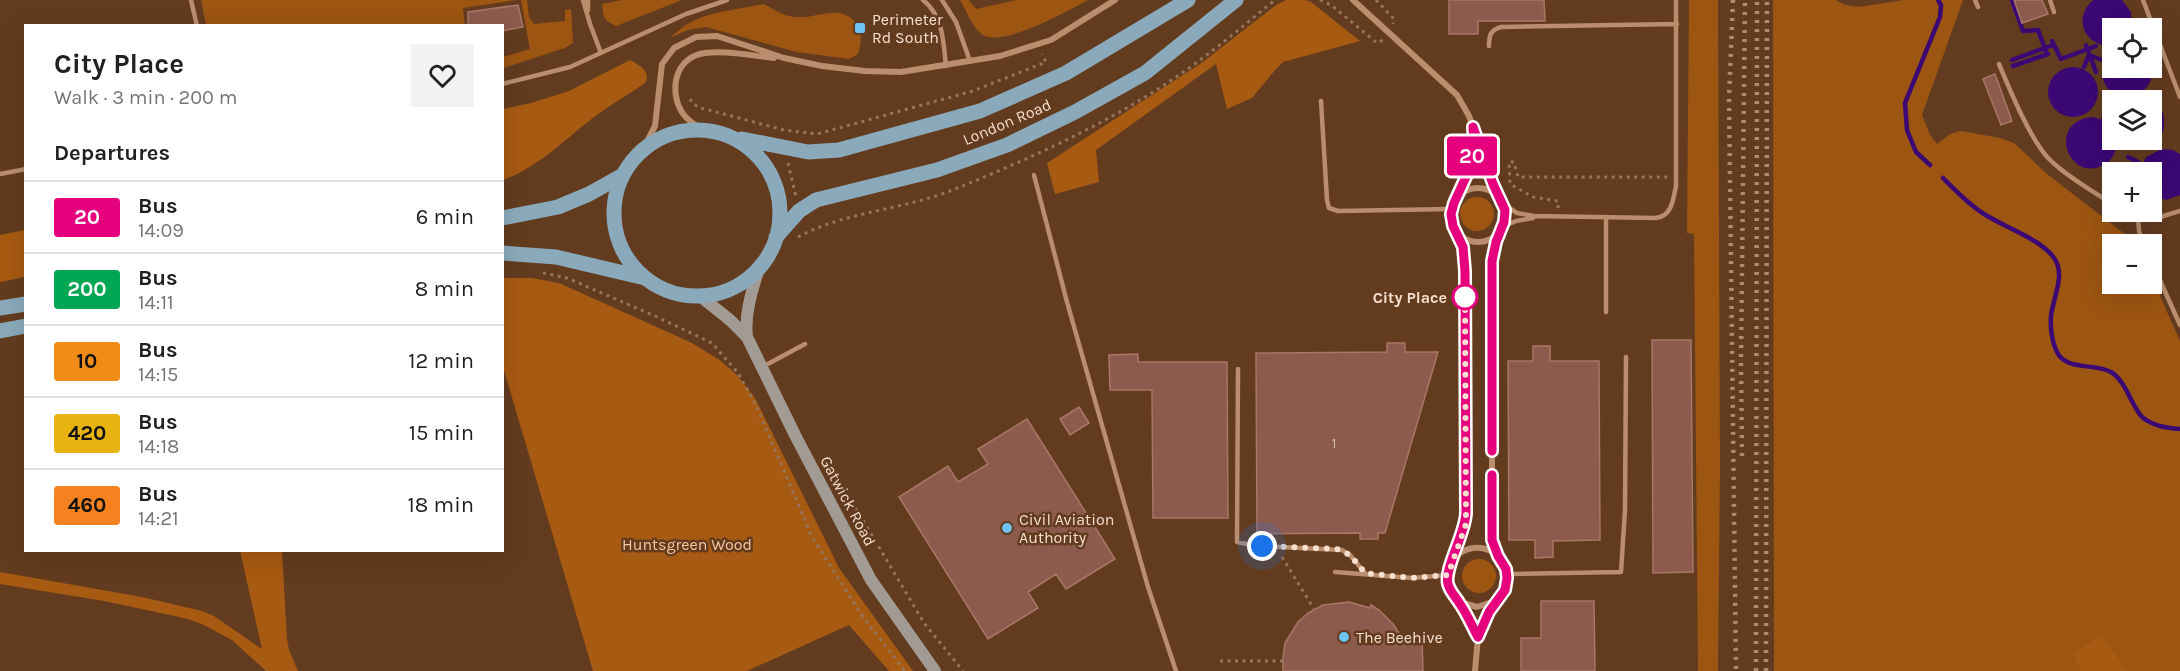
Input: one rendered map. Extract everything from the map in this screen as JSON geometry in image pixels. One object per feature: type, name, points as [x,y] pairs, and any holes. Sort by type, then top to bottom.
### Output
[{"type":"main road","name":"London Road","points":[[714,133],[808,152],[839,150],[980,111],[1066,73],[1188,0]]},
{"type":"main road","name":"London Road","points":[[776,237],[799,211],[816,200],[937,170],[1007,145],[1075,112],[1145,73],[1236,0]]},
{"type":"main road","points":[[692,130],[714,133],[750,148],[767,168],[775,186],[779,210],[776,237],[760,266],[745,280],[714,294],[700,296],[679,294],[660,287],[645,278],[632,266],[623,251],[614,225],[615,195],[623,175],[643,149],[673,134],[692,130]]},
{"type":"main road","points":[[504,218],[558,207],[589,194],[623,175]]},
{"type":"main road","points":[[504,253],[556,257],[645,278]]},
{"type":"main road","points":[[0,308],[24,304]]},
{"type":"main road","points":[[0,331],[24,326]]},
{"type":"street","points":[[643,149],[656,126],[662,64],[667,55],[684,41],[696,37],[717,36],[784,58],[834,68],[901,72],[1000,56],[1051,40],[1115,0]]},
{"type":"street","points":[[1353,0],[1452,89],[1465,107],[1503,204],[1505,216],[1492,261],[1492,532],[1498,556],[1507,574],[1505,590],[1496,601],[1478,637],[1475,671]]},
{"type":"street","points":[[714,133],[694,125],[682,113],[676,81],[682,65],[689,59],[706,53],[784,58]]},
{"type":"street","points":[[1473,127],[1474,144],[1470,168],[1452,206],[1453,226],[1463,247],[1465,271],[1466,513],[1464,531],[1448,575],[1450,590],[1459,601],[1478,637]]},
{"type":"street","points":[[1452,206],[1460,194],[1474,188],[1487,189],[1499,198]]},
{"type":"street","points":[[1453,226],[1458,234],[1474,241],[1488,240],[1500,230]]},
{"type":"street","name":"Gatwick Road","points":[[760,266],[748,309],[747,337],[825,494],[871,580],[935,671]]},
{"type":"street","name":"Gatwick Road","points":[[700,296],[747,337]]},
{"type":"street","points":[[1450,566],[1458,554],[1471,548],[1486,549],[1498,556]]},
{"type":"street","points":[[1459,601],[1478,607],[1496,601]]},
{"type":"lane","points":[[191,0],[197,24]]},
{"type":"lane","points":[[585,0],[601,53]]},
{"type":"lane","points":[[504,84],[563,69],[686,14],[727,0]]},
{"type":"lane","points":[[924,0],[940,21],[946,66]]},
{"type":"lane","points":[[942,0],[956,22],[970,61]]},
{"type":"lane","points":[[1500,230],[1520,219],[1542,217],[1656,218],[1665,215],[1671,208],[1676,186],[1676,0]]},
{"type":"lane","points":[[1975,0],[1978,7]]},
{"type":"lane","points":[[2050,0],[2054,12]]},
{"type":"lane","points":[[2143,0],[2180,98]]},
{"type":"lane","points":[[1489,46],[1490,35],[1501,27],[1677,24]]},
{"type":"lane","points":[[1999,64],[2014,99],[2044,153],[2102,197]]},
{"type":"lane","points":[[1320,101],[1329,208],[1338,211],[1452,206]]},
{"type":"lane","points":[[0,174],[24,169]]},
{"type":"lane","points":[[1034,175],[1067,302],[1148,587],[1176,671]]},
{"type":"lane","points":[[1503,204],[1518,213],[1542,217]]},
{"type":"lane","points":[[2162,216],[2180,211]]},
{"type":"lane","points":[[1606,217],[1606,312]]},
{"type":"lane","points":[[2162,285],[2180,325]]},
{"type":"lane","points":[[762,368],[805,344]]},
{"type":"lane","points":[[1507,574],[1621,572],[1625,510],[1626,357]]},
{"type":"lane","points":[[1238,369],[1237,542],[1257,546],[1337,549],[1350,555],[1365,573]]},
{"type":"lane","points":[[1335,572],[1412,578],[1448,575]]},
{"type":"path","points":[[1320,0],[1332,5],[1377,43],[1392,37]]},
{"type":"path","points":[[688,95],[696,106],[784,130],[811,135],[825,133],[973,91],[1046,62],[1038,44]]},
{"type":"path","points":[[784,130],[784,148],[799,211]]},
{"type":"path","points":[[1558,217],[1558,201],[1533,197],[1510,184],[1509,162],[1514,162],[1518,177],[1676,176]]},
{"type":"path","points":[[533,271],[567,278],[712,343],[738,373],[756,405],[812,537],[861,614],[905,671]]},
{"type":"path","points":[[825,494],[841,495],[857,510],[924,623],[963,671]]},
{"type":"path","points":[[1282,556],[1314,609]]},
{"type":"path","points":[[1220,661],[1283,661]]},
{"type":"shaded area","points":[[201,0],[516,0],[463,8],[465,24],[206,24]]},
{"type":"shaded area","points":[[521,0],[527,0],[529,17],[534,24],[565,21],[565,10],[571,9],[573,43],[565,48],[504,68],[504,57],[530,49]]},
{"type":"shaded area","points":[[621,0],[682,0],[616,26],[605,18],[602,4]]},
{"type":"shaded area","points":[[960,0],[969,0],[976,9],[1016,0],[1088,0],[1036,26],[1005,36],[992,37],[983,35],[976,28]]},
{"type":"shaded area","points":[[1689,0],[1718,0],[1720,467],[1718,671],[1698,671],[1694,234],[1687,233]]},
{"type":"shaded area","points":[[1773,0],[1836,0],[1845,5],[1859,7],[1904,0],[1963,0],[1922,115],[1930,135],[1937,144],[1950,134],[1961,131],[2014,143],[2047,174],[2102,216],[2102,222],[2109,222],[2125,234],[2102,234],[2102,294],[2159,294],[2180,341],[2180,671],[1774,671]]},
{"type":"shaded area","points":[[2093,0],[2122,0],[2131,12],[2131,18],[2102,18],[2102,45],[2095,42],[2084,30],[2083,15]]},
{"type":"shaded area","points":[[764,4],[782,14],[794,17],[834,13],[849,17],[856,23],[861,34],[858,54],[849,59],[797,52],[706,27],[688,30],[670,38],[698,19],[716,13]]},
{"type":"shaded area","points":[[2068,67],[2078,67],[2091,74],[2098,87],[2098,97],[2091,110],[2078,117],[2068,117],[2059,113],[2052,106],[2048,97],[2048,87],[2052,78],[2059,71]]},
{"type":"shaded area","points":[[2104,78],[2151,78],[2148,86],[2143,90],[2110,90]]},
{"type":"shaded area","points":[[2162,110],[2163,112],[2162,134]]},
{"type":"shaded area","points":[[2092,117],[2102,121],[2102,150],[2116,150],[2107,162],[2102,162],[2102,165],[2092,169],[2082,167],[2073,160],[2066,140],[2069,130],[2078,121]]},
{"type":"shaded area","points":[[2162,149],[2173,150],[2180,154],[2180,195],[2166,200],[2162,199],[2162,162],[2144,162],[2146,157]]},
{"type":"shaded area","points":[[1477,197],[1489,202],[1494,214],[1489,226],[1477,231],[1465,226],[1460,214],[1465,202]]},
{"type":"shaded area","points":[[1479,559],[1491,564],[1496,576],[1491,588],[1479,593],[1467,588],[1462,576],[1467,564]]},
{"type":"green space","points":[[1286,0],[1311,2],[1360,41],[1283,62],[1252,98],[1227,109],[1216,64],[1096,150],[1099,182],[1055,194],[1047,163],[1203,62],[1276,5]]},
{"type":"green space","points":[[630,60],[641,67],[647,75],[645,83],[594,117],[551,152],[528,168],[504,180],[504,109],[569,91]]},
{"type":"green space","points":[[24,230],[24,277],[0,282],[0,235]]},
{"type":"green space","name":"Huntsgreen Wood","points":[[504,278],[532,278],[559,283],[692,343],[721,361],[737,375],[755,398],[839,568],[913,671],[889,671],[849,625],[747,671],[593,671],[504,370]]},
{"type":"green space","points":[[240,552],[282,552],[287,639],[298,671],[266,671],[232,640],[202,624],[184,618],[104,601],[0,584],[0,572],[142,597],[202,611],[214,616],[262,649]]},
{"type":"green space","points":[[2102,635],[2127,671],[2081,671],[2072,654]]},
{"type":"building","points":[[1449,0],[1544,0],[1545,21],[1478,21],[1478,34],[1449,34]]},
{"type":"building","points":[[2014,0],[2042,0],[2048,14],[2022,23]]},
{"type":"building","points":[[518,5],[523,27],[504,31],[504,24],[468,24],[468,12]]},
{"type":"building","points":[[1995,74],[2012,121],[2001,125],[1983,79]]},
{"type":"building","points":[[1652,340],[1691,340],[1693,572],[1653,573]]},
{"type":"building","points":[[1387,343],[1405,343],[1405,352],[1438,352],[1385,533],[1378,533],[1378,539],[1360,539],[1360,533],[1257,534],[1256,353],[1387,352]]},
{"type":"building","points":[[1533,346],[1550,346],[1550,361],[1599,361],[1600,540],[1553,541],[1553,557],[1535,558],[1535,540],[1509,540],[1508,361],[1533,361]]},
{"type":"building","points":[[1138,354],[1138,362],[1227,362],[1228,518],[1153,518],[1152,390],[1110,390],[1109,355]]},
{"type":"building","points":[[1079,407],[1089,423],[1070,435],[1060,419]]},
{"type":"building","name":"Civil Aviation Authority","points":[[1027,419],[1115,559],[1066,589],[1056,574],[1028,592],[1038,608],[988,639],[899,497],[948,466],[958,482],[988,464],[978,449]]},
{"type":"building","points":[[1541,601],[1594,601],[1595,671],[1521,671],[1521,638],[1541,638]]},
{"type":"building","name":"The Beehive","points":[[1349,602],[1370,608],[1371,605],[1379,610],[1393,624],[1402,638],[1416,632],[1420,641],[1422,640],[1423,671],[1283,671],[1285,643],[1298,622],[1308,613],[1323,605]]},
{"type":"waterway","points":[[1930,165],[1916,152],[1907,130],[1905,103],[1940,17],[1941,5],[1938,0]]},
{"type":"waterway","points":[[2012,0],[2023,31],[2038,30],[2047,54]]},
{"type":"waterway","points":[[2052,41],[2061,59],[2096,46]]},
{"type":"waterway","points":[[2012,60],[2053,45]]},
{"type":"waterway","points":[[2086,45],[2096,72]]},
{"type":"waterway","points":[[2013,66],[2048,54]]},
{"type":"waterway","points":[[2084,67],[2089,55],[2102,60]]},
{"type":"waterway","points":[[2128,157],[2138,162]]},
{"type":"waterway","points":[[1943,178],[1978,210],[2031,239],[2054,258],[2059,271],[2059,279],[2051,316],[2051,330],[2055,348],[2061,358],[2074,364],[2111,372],[2121,381],[2142,417],[2160,426],[2180,429]]},
{"type":"railway","points":[[1733,0],[1729,98],[1736,671]]},
{"type":"railway","points":[[1742,456],[1745,0]]},
{"type":"railway","points":[[1756,671],[1757,0]]},
{"type":"railway","points":[[1766,671],[1767,0]]},
{"type":"bus line","name":"20","points":[[1492,451],[1492,261],[1499,232],[1504,222],[1505,210],[1495,190],[1473,127],[1474,144],[1470,168],[1451,209],[1451,221],[1463,247],[1465,271],[1466,524],[1449,570],[1448,581],[1452,594],[1459,601],[1478,637],[1489,612],[1507,584],[1506,569],[1492,540],[1492,475]]},
{"type":"place","name":"Perimeter Rd South","points":[[860,28]]},
{"type":"place","name":"City Place","points":[[1465,297]]},
{"type":"place","name":"Civil Aviation Authority","points":[[1007,528]]},
{"type":"place","name":"The Beehive","points":[[1344,637]]},
{"type":"route","points":[[1262,546],[1337,549],[1350,555],[1365,573],[1412,578],[1448,575],[1466,524],[1465,293],[1465,297]]}]
